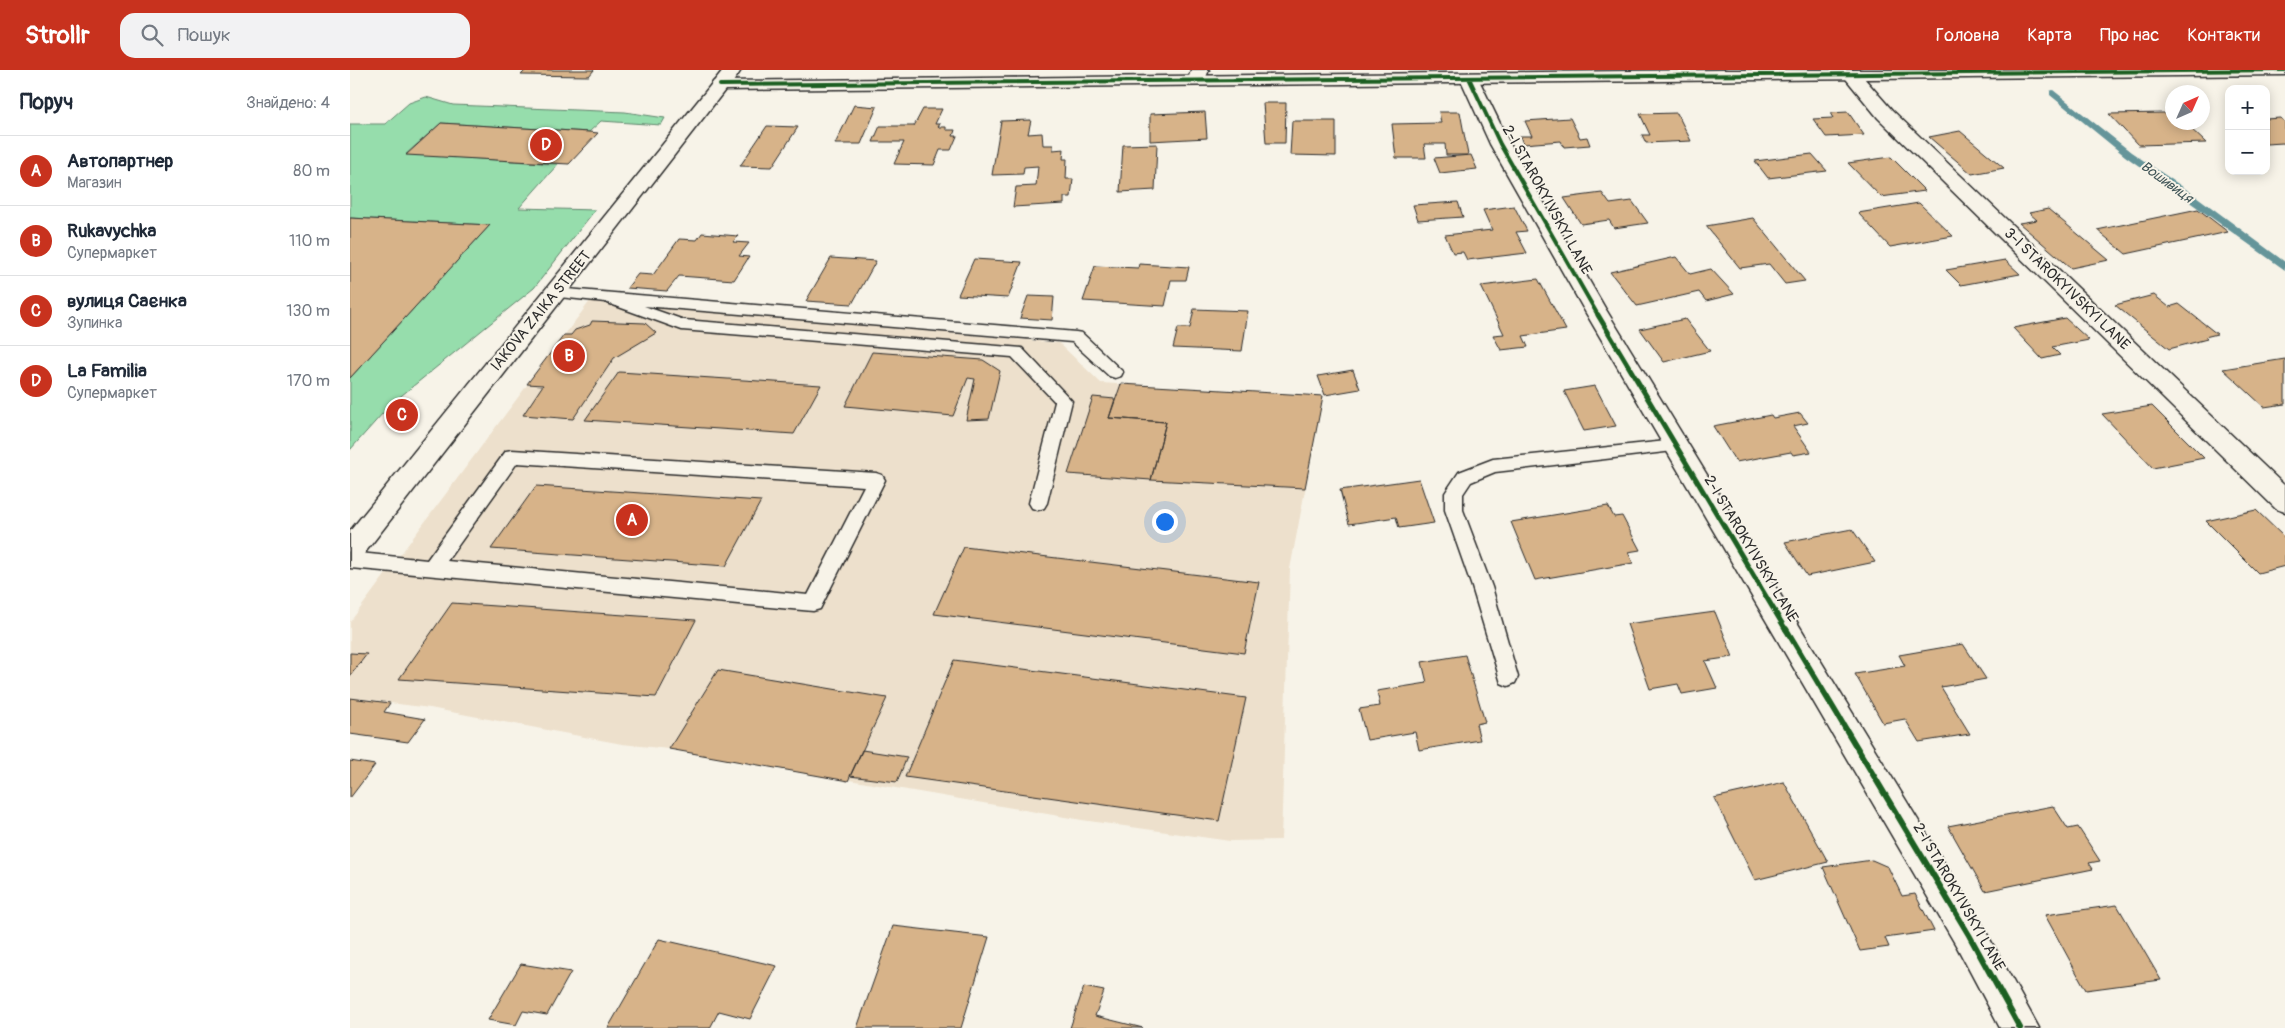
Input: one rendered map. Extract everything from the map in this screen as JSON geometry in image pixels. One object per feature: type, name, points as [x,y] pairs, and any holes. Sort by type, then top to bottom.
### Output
[{"type":"street","points":[[726,78],[1198,75],[1469,78],[2107,70],[2285,70]]},
{"type":"street","name":"3-I STAROKYIVSKYI LANE","points":[[1851,74],[1885,114],[2285,502]]},
{"type":"street","name":"IAKOVA ZAIKA STREET","points":[[350,551],[726,78]]},
{"type":"street","name":"2-I STAROKYIVSKYI LANE","points":[[1469,78],[1500,144],[1676,446],[1969,935],[2020,1028]]},
{"type":"lane","points":[[555,293],[1076,337],[1115,372]]},
{"type":"lane","points":[[606,297],[682,325],[1016,352],[1064,401],[1038,503]]},
{"type":"lane","points":[[1508,677],[1482,587],[1454,510],[1454,493],[1465,477],[1493,466],[1676,446]]},
{"type":"lane","points":[[350,560],[432,568],[812,603],[876,480],[512,456],[432,568]]},
{"type":"shaded area","points":[[590,301],[1059,343],[1101,383],[1323,396],[1290,569],[1281,840],[1230,841],[1082,820],[669,749],[622,744],[430,708],[350,698],[350,676],[367,655],[350,653],[350,622]]},
{"type":"green space","points":[[426,97],[453,105],[625,112],[665,118],[661,125],[601,121],[589,132],[441,123],[406,154],[558,164],[519,208],[595,210],[534,288],[391,404],[350,450],[350,378],[490,225],[350,218],[350,124],[385,124],[409,103]]},
{"type":"building","points":[[526,70],[594,70],[589,76],[521,75]]},
{"type":"building","points":[[1263,103],[1286,103],[1285,143],[1266,143]]},
{"type":"building","points":[[854,105],[877,107],[861,144],[835,144]]},
{"type":"building","points":[[923,109],[942,109],[935,124],[940,124],[938,127],[946,127],[946,130],[955,130],[953,136],[957,136],[951,150],[940,150],[934,165],[894,164],[904,142],[873,142],[880,126],[914,126]]},
{"type":"building","points":[[1205,112],[1207,138],[1150,141],[1150,114]]},
{"type":"building","points":[[1439,112],[1460,112],[1468,155],[1446,155],[1445,144],[1424,144],[1426,158],[1396,158],[1392,124],[1441,123]]},
{"type":"building","points":[[1848,112],[1864,135],[1826,137],[1813,119],[1833,118],[1830,113]]},
{"type":"building","points":[[1677,113],[1691,141],[1646,143],[1642,135],[1650,135],[1640,114]]},
{"type":"building","points":[[2164,113],[2165,130],[2192,130],[2206,143],[2138,145],[2109,114]]},
{"type":"building","points":[[1570,118],[1580,138],[1587,137],[1590,145],[1564,147],[1561,141],[1523,144],[1520,136],[1532,136],[1525,121]]},
{"type":"building","points":[[2280,118],[2285,122],[2285,145],[2283,143],[2270,144],[2270,119]]},
{"type":"building","points":[[1031,120],[1028,134],[1042,133],[1043,145],[1053,145],[1053,150],[1064,149],[1063,159],[1067,159],[1066,179],[1073,179],[1071,197],[1064,197],[1064,204],[1013,207],[1016,187],[1036,186],[1038,166],[1024,167],[1023,174],[992,175],[1001,121]]},
{"type":"building","points":[[1292,121],[1336,121],[1336,156],[1290,155]]},
{"type":"building","points":[[441,123],[598,133],[569,164],[406,155]]},
{"type":"building","points":[[767,126],[798,127],[772,167],[740,166]]},
{"type":"building","points":[[1960,131],[2004,168],[1972,174],[1929,137]]},
{"type":"building","points":[[1157,144],[1155,190],[1120,192],[1123,145]]},
{"type":"building","points":[[1812,154],[1827,171],[1768,178],[1755,161]]},
{"type":"building","points":[[1471,155],[1477,169],[1440,173],[1434,158]]},
{"type":"building","points":[[1891,157],[1925,191],[1881,197],[1848,163]]},
{"type":"building","points":[[1602,193],[1610,204],[1632,201],[1648,223],[1614,228],[1609,220],[1581,224],[1564,198]]},
{"type":"building","points":[[1458,202],[1463,217],[1418,220],[1413,205]]},
{"type":"building","points":[[1919,203],[1953,236],[1890,247],[1858,213]]},
{"type":"building","points":[[1514,206],[1527,231],[1516,232],[1527,253],[1467,260],[1463,252],[1453,253],[1445,235],[1492,230],[1483,210]]},
{"type":"building","points":[[2048,209],[2109,260],[2071,268],[2019,223],[2037,220],[2029,213]]},
{"type":"building","points":[[2198,209],[2228,232],[2126,254],[2097,230]]},
{"type":"building","points":[[350,218],[490,225],[350,378]]},
{"type":"building","points":[[1753,218],[1805,281],[1785,284],[1769,264],[1740,268],[1706,226]]},
{"type":"building","points":[[702,233],[738,236],[733,242],[749,243],[739,256],[749,257],[734,280],[679,276],[667,291],[627,288],[638,274],[653,275],[679,239],[697,240]]},
{"type":"building","points":[[1676,257],[1690,274],[1711,269],[1734,294],[1706,301],[1699,292],[1637,306],[1610,272]]},
{"type":"building","points":[[831,258],[876,261],[852,304],[806,301]]},
{"type":"building","points":[[974,259],[1022,262],[1008,298],[958,295]]},
{"type":"building","points":[[2005,260],[2020,274],[1961,285],[1946,270]]},
{"type":"building","points":[[1139,264],[1189,267],[1186,280],[1171,280],[1165,306],[1083,301],[1095,266],[1138,268]]},
{"type":"building","points":[[1538,279],[1566,330],[1523,336],[1528,347],[1501,350],[1493,335],[1504,334],[1481,286]]},
{"type":"building","points":[[2154,295],[2169,307],[2179,304],[2217,334],[2205,337],[2207,339],[2169,349],[2115,305]]},
{"type":"building","points":[[1028,296],[1054,297],[1052,320],[1020,318]]},
{"type":"building","points":[[1194,309],[1248,311],[1242,351],[1173,348],[1178,328],[1190,328]]},
{"type":"building","points":[[2065,318],[2089,340],[2052,347],[2060,355],[2042,359],[2013,328]]},
{"type":"building","points":[[1685,319],[1710,351],[1664,362],[1640,329]]},
{"type":"building","points":[[592,321],[645,323],[656,333],[614,358],[573,419],[523,415],[543,385],[527,384],[564,335],[571,335],[575,330],[590,325]]},
{"type":"building","points":[[872,352],[983,360],[1000,371],[989,419],[966,420],[975,379],[968,378],[953,416],[845,406]]},
{"type":"building","points":[[2285,359],[2285,404],[2264,407],[2223,369]]},
{"type":"building","points":[[1353,370],[1360,389],[1325,395],[1318,376]]},
{"type":"building","points":[[619,372],[821,385],[794,434],[585,420]]},
{"type":"building","points":[[1121,384],[1323,396],[1305,488],[1151,480],[1166,422],[1109,418]]},
{"type":"building","points":[[1595,386],[1616,426],[1584,431],[1564,391]]},
{"type":"building","points":[[1093,397],[1115,399],[1109,418],[1166,422],[1151,480],[1068,474]]},
{"type":"building","points":[[2152,406],[2204,458],[2153,468],[2102,414]]},
{"type":"building","points":[[1800,413],[1808,423],[1793,426],[1811,452],[1793,455],[1791,452],[1736,462],[1713,426],[1771,415],[1773,418]]},
{"type":"building","points":[[1419,479],[1434,523],[1399,528],[1396,517],[1349,524],[1340,490]]},
{"type":"building","points":[[536,486],[761,501],[726,566],[491,549]]},
{"type":"building","points":[[1608,506],[1614,517],[1622,516],[1640,550],[1628,552],[1633,563],[1535,580],[1511,522]]},
{"type":"building","points":[[2256,510],[2285,538],[2285,566],[2258,573],[2206,521]]},
{"type":"building","points":[[1852,529],[1875,562],[1807,576],[1785,542]]},
{"type":"building","points":[[964,547],[1259,582],[1244,653],[934,614]]},
{"type":"building","points":[[452,603],[696,620],[656,697],[399,679]]},
{"type":"building","points":[[1715,612],[1733,657],[1705,661],[1717,688],[1682,694],[1678,684],[1650,689],[1627,624]]},
{"type":"building","points":[[1963,644],[1986,679],[1941,687],[1970,734],[1919,742],[1905,719],[1883,723],[1855,674],[1905,666],[1899,655]]},
{"type":"building","points":[[350,653],[367,654],[350,676]]},
{"type":"building","points":[[1465,655],[1485,722],[1476,724],[1480,740],[1419,750],[1415,732],[1367,740],[1359,709],[1380,706],[1377,691],[1427,683],[1422,662]]},
{"type":"building","points":[[954,660],[1246,698],[1219,821],[905,777]]},
{"type":"building","points":[[718,670],[887,698],[848,781],[669,749]]},
{"type":"building","points":[[350,698],[390,703],[384,712],[425,719],[408,742],[350,734]]},
{"type":"building","points":[[862,750],[907,757],[897,782],[850,776]]},
{"type":"building","points":[[350,761],[375,765],[350,798]]},
{"type":"building","points":[[1784,782],[1828,862],[1755,880],[1714,798]]},
{"type":"building","points":[[2053,806],[2068,829],[2078,827],[2100,861],[2089,863],[2093,869],[1985,891],[1948,826]]},
{"type":"building","points":[[1872,860],[1888,867],[1902,896],[1915,894],[1934,931],[1885,938],[1889,947],[1860,951],[1823,867]]},
{"type":"building","points":[[2117,905],[2161,980],[2086,990],[2045,915]]},
{"type":"building","points":[[893,926],[989,937],[961,1028],[857,1028]]},
{"type":"building","points":[[659,939],[777,966],[750,1019],[719,1011],[710,1028],[608,1028]]},
{"type":"building","points":[[521,964],[571,972],[547,1015],[523,1011],[516,1025],[488,1020]]},
{"type":"building","points":[[1084,987],[1104,991],[1095,1016],[1143,1028],[1070,1028]]},
{"type":"waterway","name":"Вошивиця","points":[[2053,93],[2128,154],[2192,198],[2285,267]]},
{"type":"cycle path","points":[[720,85],[2285,70]]},
{"type":"cycle path","points":[[1469,78],[1500,144],[1594,308],[1969,935],[2020,1028]]},
{"type":"place","name":"La Familia","points":[[546,145]]},
{"type":"place","name":"Rukavychka","points":[[569,356]]},
{"type":"place","name":"вулиця Саєнка","points":[[402,415]]},
{"type":"place","name":"Автопартнер","points":[[632,520]]}]
